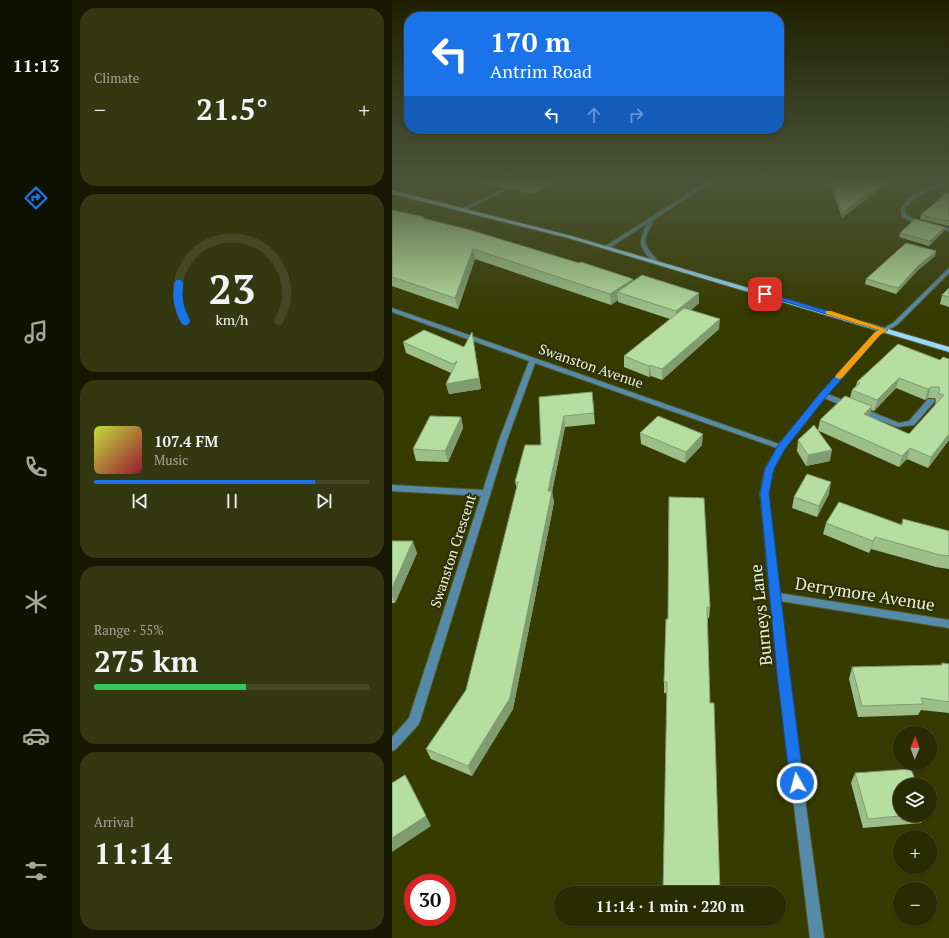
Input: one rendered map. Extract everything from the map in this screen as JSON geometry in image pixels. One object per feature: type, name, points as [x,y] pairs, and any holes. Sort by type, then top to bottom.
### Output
[{"type":"main road","points":[[530,227],[655,261],[949,350]]},
{"type":"street","points":[[607,247],[640,227]]},
{"type":"street","points":[[648,227],[642,237],[644,248],[655,261]]},
{"type":"street","points":[[936,227],[949,230]]},
{"type":"street","name":"Burneys Lane","points":[[817,938],[775,596],[764,493],[769,469],[781,447],[823,395],[877,334],[895,324],[949,270]]},
{"type":"street","name":"Swanston Avenue","points":[[392,310],[781,447]]},
{"type":"street","name":"Swanston Crescent","points":[[392,745],[414,721],[503,440],[533,360]]},
{"type":"street","points":[[823,395],[898,425],[911,423],[931,401]]},
{"type":"street","points":[[392,488],[487,493]]},
{"type":"street","name":"Derrymore Avenue","points":[[775,596],[949,624]]},
{"type":"building","points":[[392,227],[457,227],[579,263],[581,262],[633,279],[610,294],[473,249],[455,298],[392,277]]},
{"type":"building","points":[[907,227],[945,227],[930,241],[900,233]]},
{"type":"building","points":[[906,243],[936,251],[918,266],[898,288],[866,279]]},
{"type":"building","points":[[642,275],[699,293],[676,311],[617,292]]},
{"type":"building","points":[[949,288],[949,297],[942,295]]},
{"type":"building","points":[[684,308],[720,319],[662,369],[649,366],[624,356]]},
{"type":"building","points":[[424,330],[464,347],[472,332],[479,378],[446,384],[457,361],[453,364],[403,342]]},
{"type":"building","points":[[898,344],[940,360],[943,357],[949,359],[949,434],[931,457],[910,448],[902,456],[820,420],[845,396],[872,406],[864,414],[909,434],[944,395],[938,393],[940,391],[939,387],[931,387],[928,389],[899,378],[877,400],[852,390],[860,383],[857,382]]},
{"type":"building","points":[[592,392],[594,413],[564,416],[548,491],[552,491],[510,698],[468,766],[426,749],[466,690],[518,482],[515,482],[525,445],[541,445],[539,397]]},
{"type":"building","points":[[430,416],[461,417],[445,451],[413,449]]},
{"type":"building","points":[[658,416],[703,434],[686,452],[640,433]]},
{"type":"building","points":[[814,425],[832,450],[808,455],[798,440]]},
{"type":"building","points":[[807,474],[831,482],[819,506],[794,497]]},
{"type":"building","points":[[669,497],[704,498],[710,607],[707,607],[710,703],[714,703],[720,886],[663,886],[667,682],[664,682],[666,619],[668,619]]},
{"type":"building","points":[[839,502],[902,525],[903,519],[949,531],[949,556],[940,555],[875,537],[873,541],[826,523]]},
{"type":"building","points":[[392,541],[413,541],[392,588]]},
{"type":"building","points":[[942,663],[949,664],[949,702],[921,698],[923,704],[862,706],[852,667],[942,665]]},
{"type":"building","points":[[911,770],[914,778],[893,778],[893,817],[868,819],[855,773]]},
{"type":"building","points":[[405,775],[426,816],[392,838],[392,783]]},
{"type":"slow traffic","points":[[829,313],[885,330],[877,334],[839,377]]},
{"type":"route","points":[[765,294],[885,330],[877,334],[823,395],[781,447],[769,469],[764,493],[797,783]]}]
